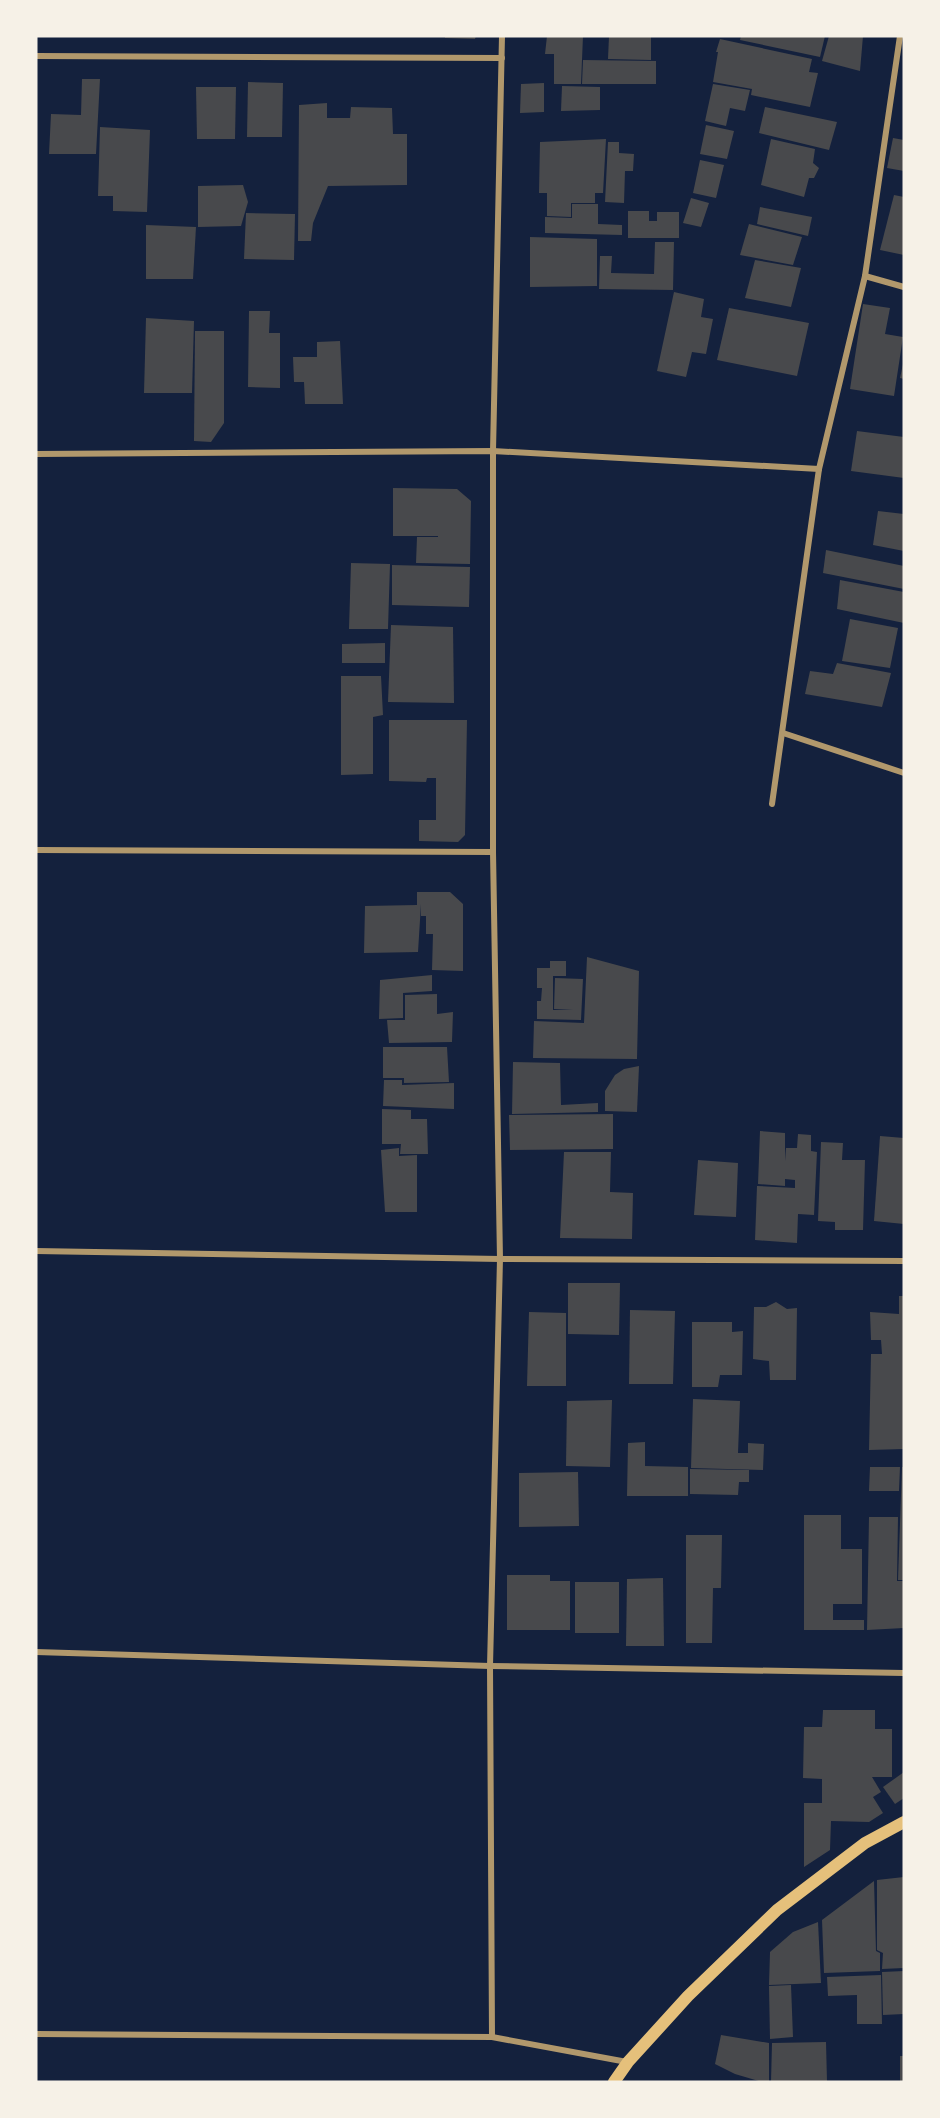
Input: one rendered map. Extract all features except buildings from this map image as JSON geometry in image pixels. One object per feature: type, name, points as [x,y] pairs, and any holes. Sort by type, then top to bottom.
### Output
[{"type":"main road","points":[[614,2082],[628,2062],[688,1996],[777,1910],[865,1844],[904,1822]]},
{"type":"street","points":[[492,2037],[490,1666],[500,1259],[493,852],[493,451],[502,36]]},
{"type":"street","points":[[772,804],[819,469],[865,276],[900,36]]},
{"type":"street","points":[[36,56],[502,58]]},
{"type":"street","points":[[865,276],[904,287]]},
{"type":"street","points":[[36,454],[493,451],[819,469]]},
{"type":"street","points":[[783,733],[904,773]]},
{"type":"street","points":[[36,849],[493,852]]},
{"type":"street","points":[[36,1251],[500,1259],[904,1261]]},
{"type":"street","points":[[36,1652],[490,1666],[904,1673]]},
{"type":"street","points":[[36,2034],[492,2037],[628,2062]]}]
